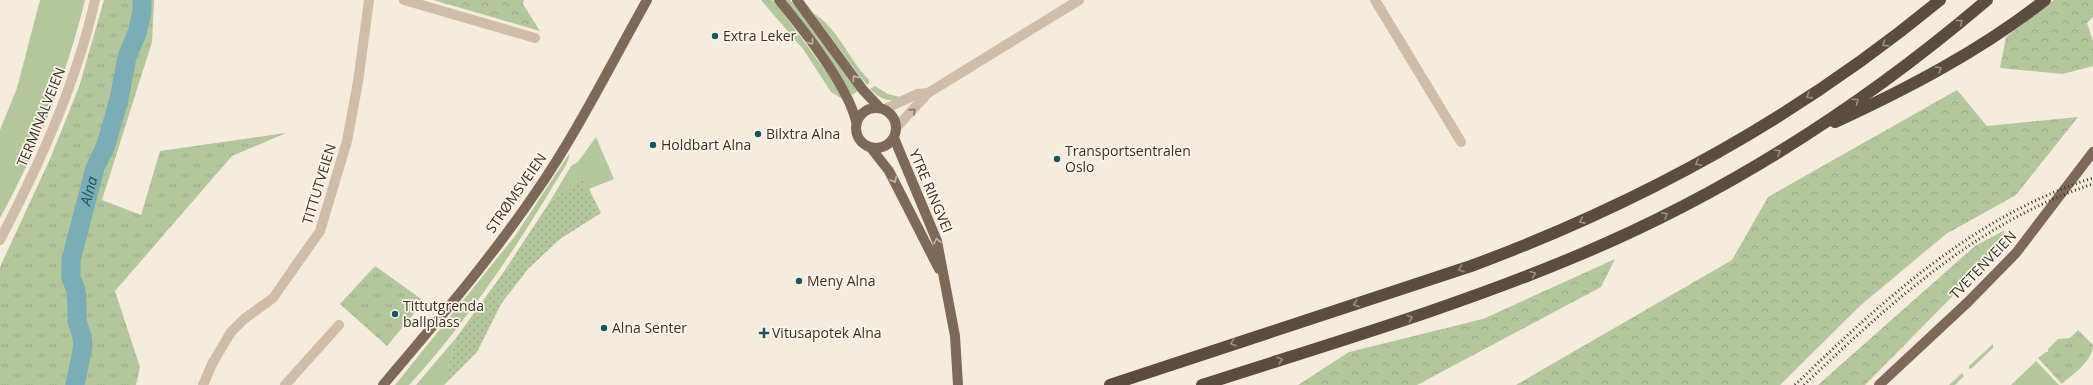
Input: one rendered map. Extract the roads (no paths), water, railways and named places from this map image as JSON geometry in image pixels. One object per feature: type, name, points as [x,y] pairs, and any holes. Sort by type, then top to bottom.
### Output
[{"type":"highway","points":[[1916,20],[1931,0]]},
{"type":"highway","points":[[1110,385],[1157,368],[1471,266],[1544,238],[1622,203],[1726,148],[1815,93],[1916,20],[1940,0]]},
{"type":"highway","points":[[1801,138],[1893,74],[1986,0]]},
{"type":"highway","points":[[1202,385],[1373,331],[1499,287],[1581,254],[1693,200],[1801,138],[1906,89],[1987,40],[2045,0]]},
{"type":"main road","name":"STRØMSVEIEN","points":[[383,385],[484,262],[537,190],[576,128],[647,0]]},
{"type":"main road","points":[[779,0],[839,82],[853,108],[856,121],[855,129],[859,140],[872,148],[884,146],[895,133],[893,117],[882,109],[863,90],[797,0]]},
{"type":"main road","points":[[856,121],[863,112],[874,108],[882,109]]},
{"type":"main road","name":"YTRE RINGVEI","points":[[895,133],[935,234],[954,330],[958,381]]},
{"type":"main road","name":"YTRE RINGVEI","points":[[872,148],[889,171],[944,280]]},
{"type":"main road","name":"TVETENVEIEN","points":[[1879,385],[1983,287],[2016,253],[2093,152]]},
{"type":"street","name":"TERMINALVEIEN","points":[[0,240],[34,173],[66,97],[82,50],[95,0]]},
{"type":"street","name":"TITTUTVEIEN","points":[[203,385],[212,364],[231,332],[244,319],[273,298],[320,231],[346,141],[358,82],[369,0]]},
{"type":"street","points":[[404,0],[535,38]]},
{"type":"street","points":[[895,133],[928,93],[1079,0]]},
{"type":"street","points":[[1375,0],[1461,142]]},
{"type":"street","points":[[882,109],[917,94],[928,93]]},
{"type":"street","points":[[284,385],[339,325]]},
{"type":"water","points":[[138,0],[147,0],[147,13],[138,11]]},
{"type":"waterway","name":"Alna","points":[[75,385],[83,346],[77,321],[76,290],[71,278],[71,260],[95,168],[106,145],[119,99],[127,57],[137,33],[142,12],[142,0]]},
{"type":"railway","points":[[1795,385],[1862,322],[1896,292],[1932,264],[2009,214],[2050,194],[2093,178]]},
{"type":"railway","points":[[1804,385],[1903,296],[1974,242],[2051,200],[2093,184]]},
{"type":"place","name":"Extra Leker","points":[[715,36]]},
{"type":"place","name":"Bilxtra Alna","points":[[758,134]]},
{"type":"place","name":"Holdbart Alna","points":[[653,145]]},
{"type":"place","name":"Transportsentralen Oslo","points":[[1057,159]]},
{"type":"place","name":"Meny Alna","points":[[799,281]]},
{"type":"place","name":"Tittutgrenda ballplass","points":[[395,314]]},
{"type":"place","name":"Alna Senter","points":[[604,328]]},
{"type":"place","name":"Vitusapotek Alna","points":[[764,333]]}]
